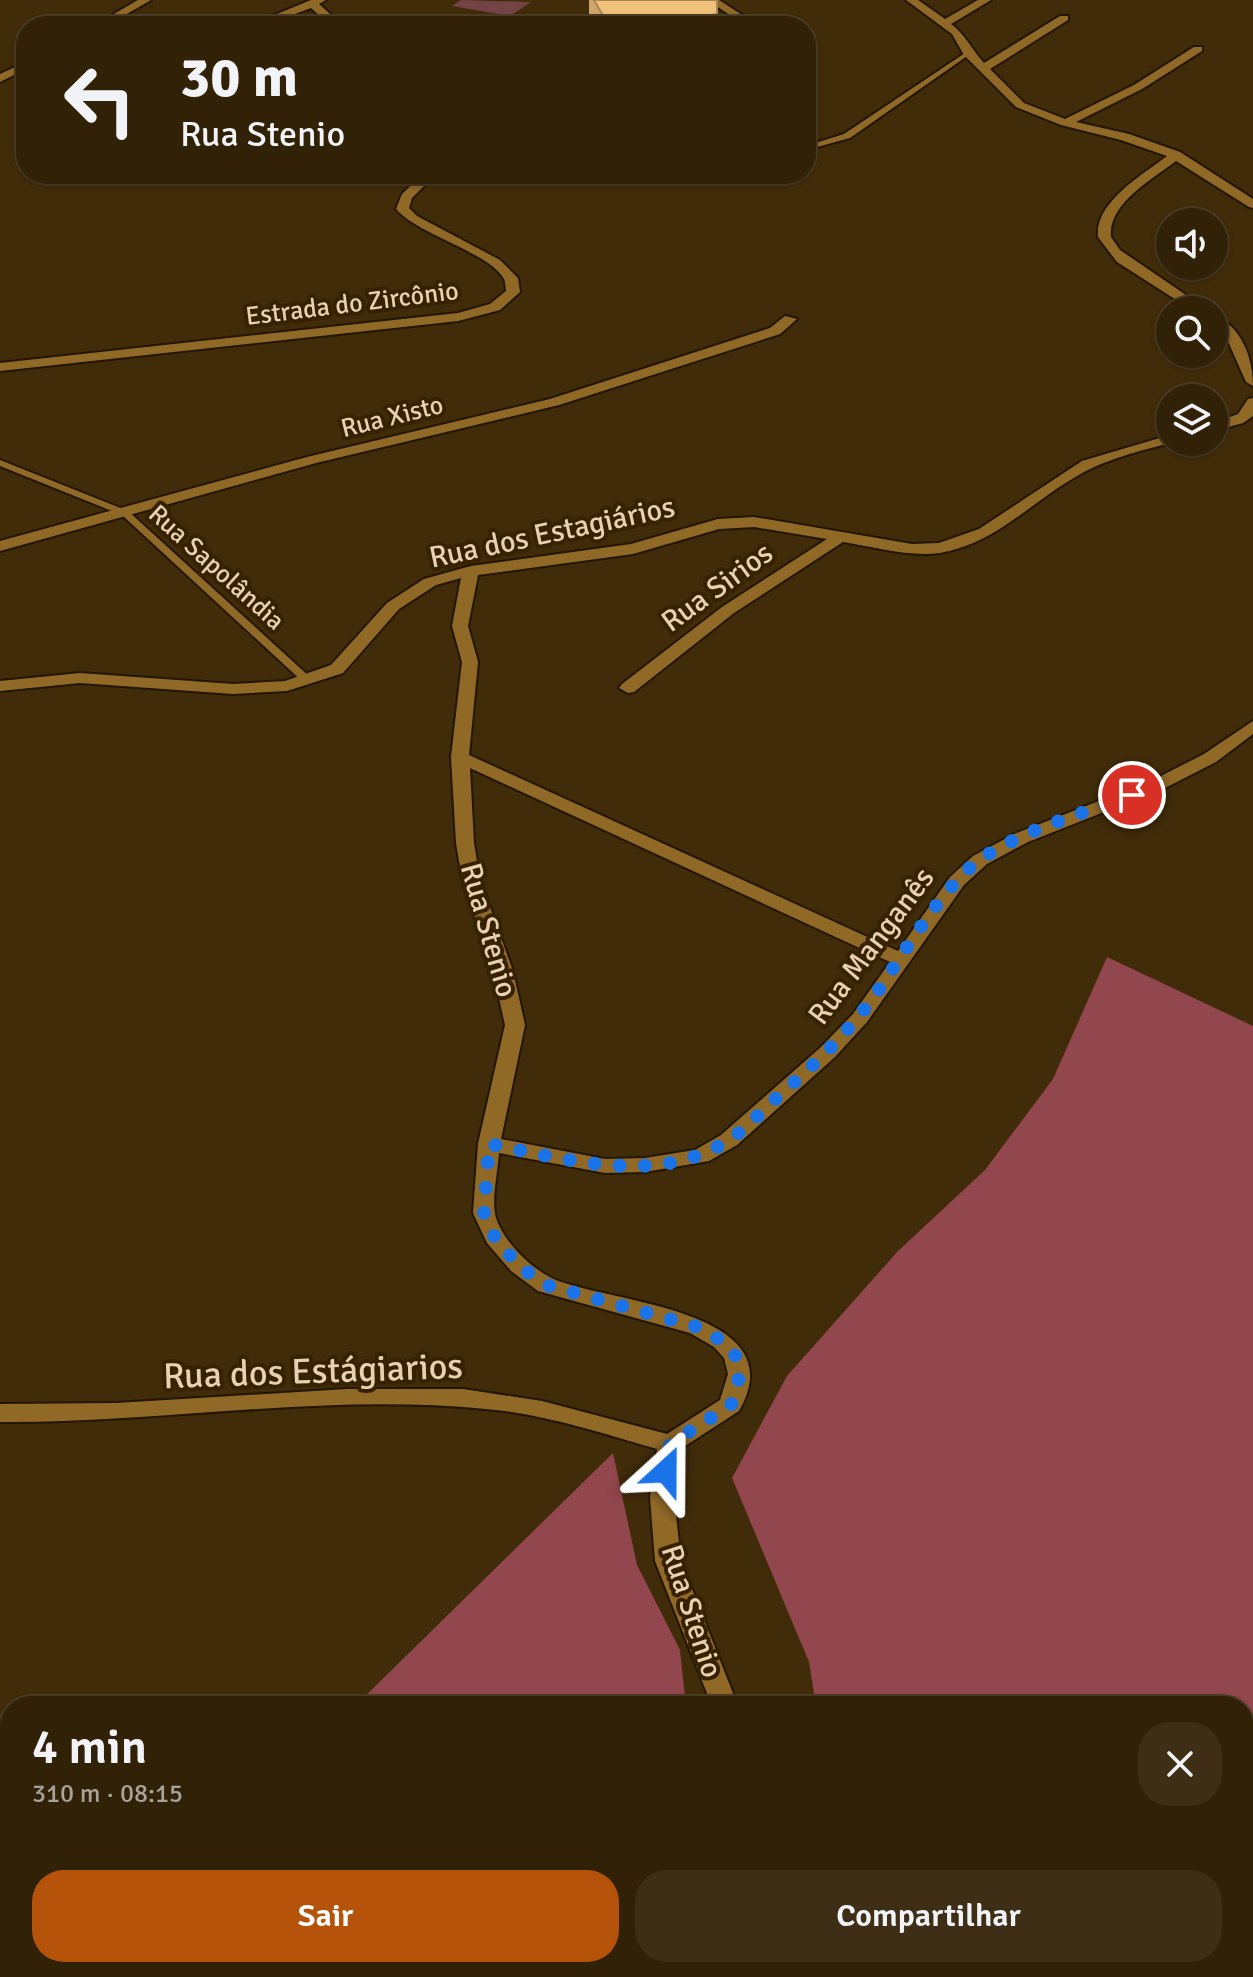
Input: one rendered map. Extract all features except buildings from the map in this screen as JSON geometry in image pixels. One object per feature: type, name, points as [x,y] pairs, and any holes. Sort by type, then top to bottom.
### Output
[{"type":"street","points":[[116,16],[146,0]]},
{"type":"street","points":[[712,0],[738,16]]},
{"type":"street","points":[[911,0],[956,32],[968,53],[1020,105],[1065,123],[1137,141],[1176,155],[1253,204]]},
{"type":"street","points":[[945,23],[986,0]]},
{"type":"street","points":[[280,16],[317,2]]},
{"type":"street","points":[[983,68],[1064,18]]},
{"type":"street","points":[[1065,123],[1138,87],[1198,49]]},
{"type":"street","points":[[1176,155],[1118,204],[1104,225],[1105,239],[1111,249],[1179,296]]},
{"type":"street","name":"Estrada do Zircônio","points":[[0,367],[458,317],[484,312],[503,304],[513,292],[511,278],[495,263],[413,219],[402,209],[406,197],[420,184]]},
{"type":"street","name":"Rua Xisto","points":[[0,546],[312,460],[583,394],[775,331],[790,319]]},
{"type":"street","points":[[1228,333],[1233,337],[1253,382]]},
{"type":"street","points":[[1228,423],[1241,420],[1251,410],[1253,402]]},
{"type":"street","name":"Rua dos Estagiários","points":[[0,686],[80,678],[233,689],[287,686],[337,669],[393,606],[430,582],[471,571],[633,549],[738,521],[912,549],[934,551],[955,547],[977,538],[1085,465],[1108,455],[1156,443]]},
{"type":"street","name":"Rua Sirios","points":[[628,688],[728,610],[842,536]]},
{"type":"street","name":"Rua Stenio","points":[[471,571],[460,626],[470,662],[460,757],[471,879],[503,971],[515,1025],[489,1144],[484,1213],[495,1238],[519,1266],[546,1285],[698,1327],[722,1341],[735,1355],[740,1374],[731,1405],[670,1444],[662,1497],[668,1561],[721,1696]]},
{"type":"street","name":"Rua Manganês","points":[[489,1144],[605,1166],[645,1165],[701,1156],[729,1140],[828,1052],[860,1018],[957,881],[980,860],[1021,838],[1159,784],[1210,758],[1253,726]]},
{"type":"street","points":[[460,757],[899,959]]},
{"type":"street","name":"Rua dos Estágiarios","points":[[0,1413],[82,1415],[383,1396],[465,1398],[538,1408],[670,1444]]},
{"type":"lane","points":[[816,145],[847,136],[968,53]]},
{"type":"lane","name":"Rua Sapolândia","points":[[0,463],[125,513],[307,680]]},
{"type":"shaded area","points":[[461,0],[531,2],[510,16],[452,6]]},
{"type":"shaded area","points":[[1107,957],[1253,1026],[1253,1696],[814,1696],[809,1662],[732,1478],[787,1376],[898,1251],[985,1170],[1053,1079]]},
{"type":"shaded area","points":[[613,1453],[637,1565],[680,1650],[685,1696],[365,1696]]},
{"type":"route","points":[[666,1471],[670,1444],[731,1405],[740,1374],[735,1355],[722,1341],[698,1327],[546,1285],[519,1266],[495,1238],[484,1213],[489,1144],[605,1166],[645,1165],[701,1156],[729,1140],[828,1052],[860,1018],[957,881],[980,860],[1021,838],[1132,795]]}]
